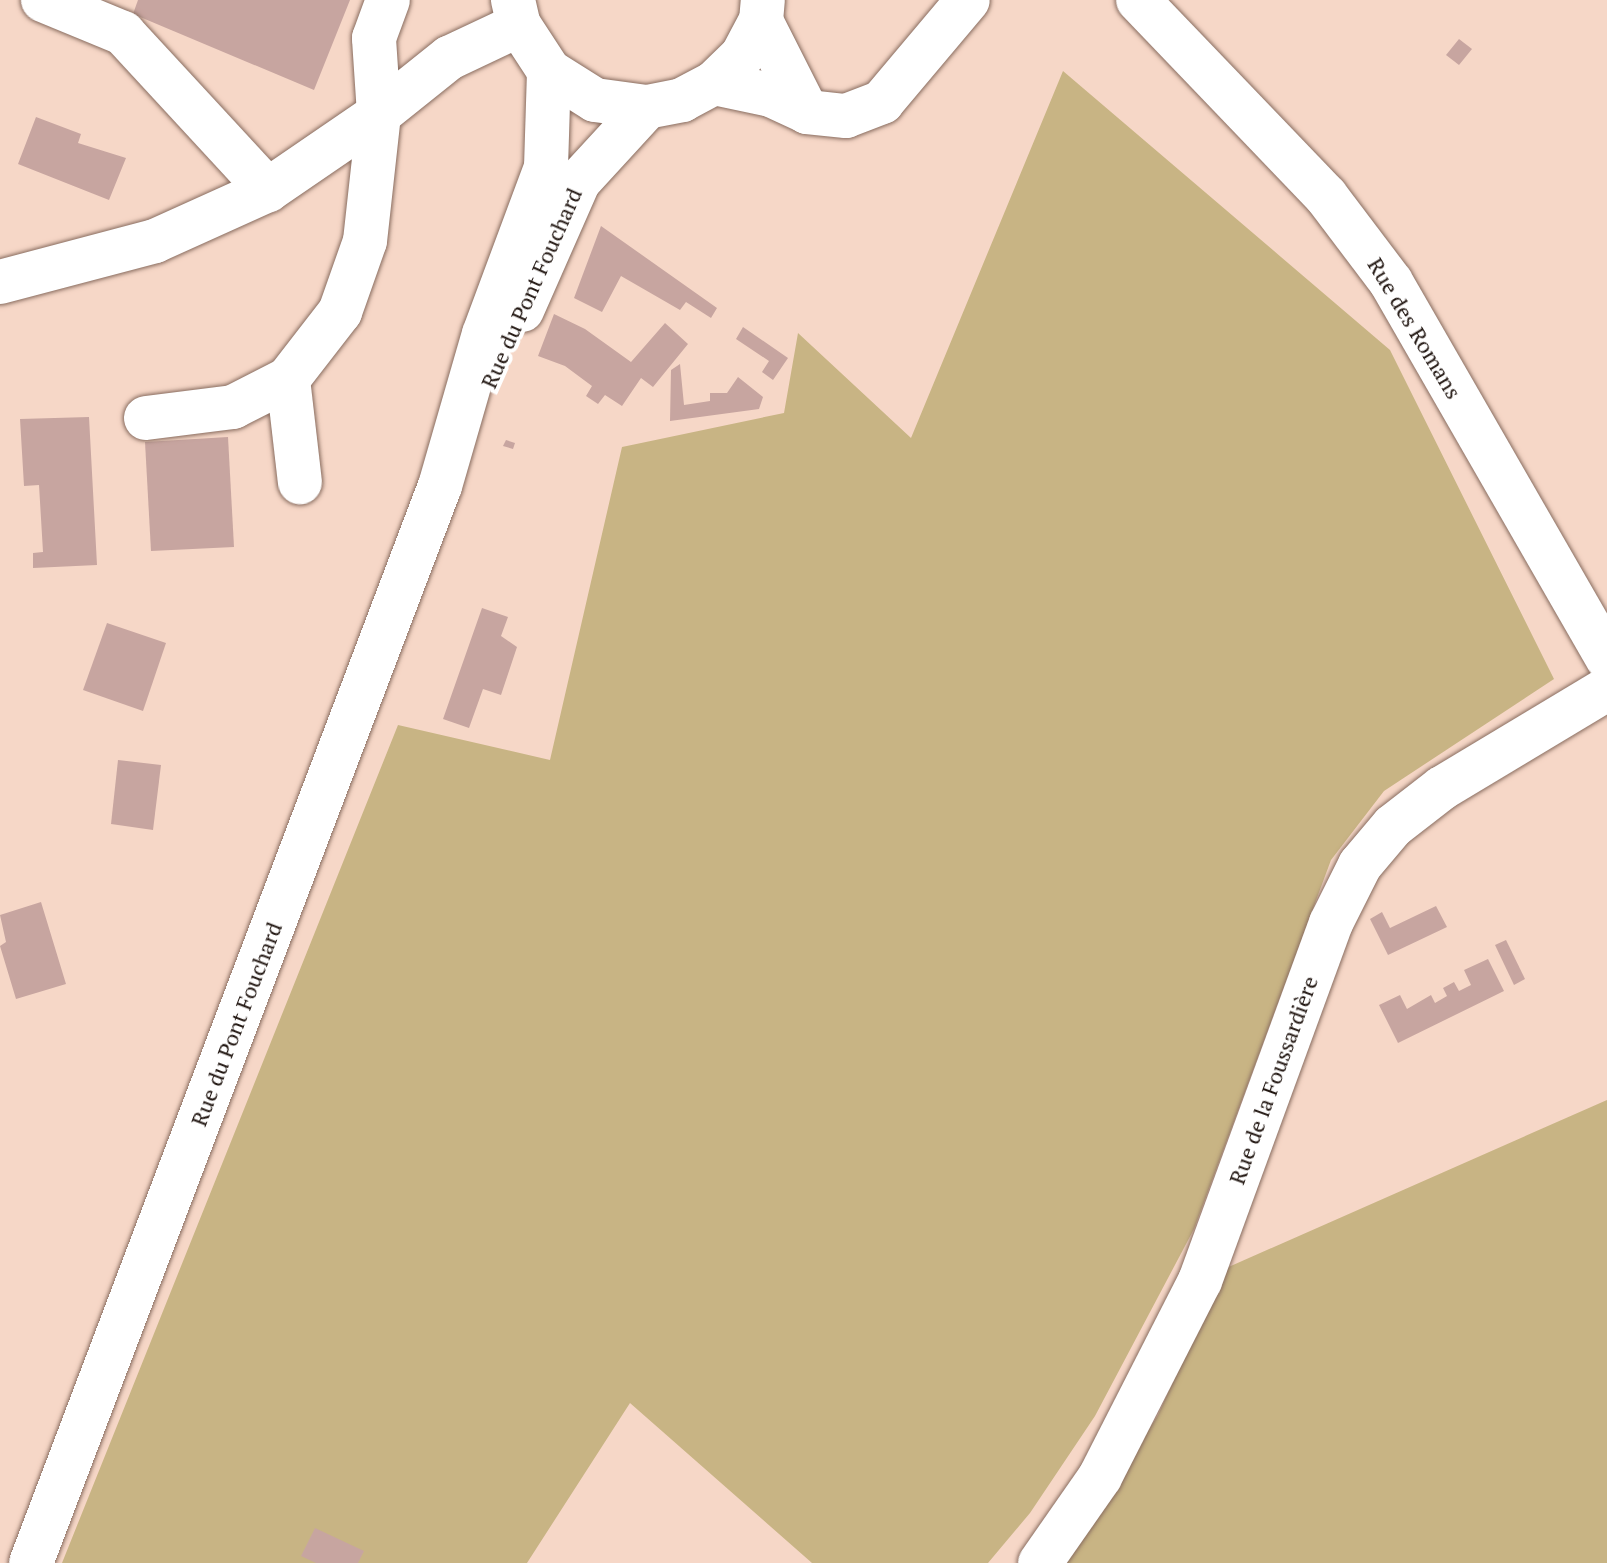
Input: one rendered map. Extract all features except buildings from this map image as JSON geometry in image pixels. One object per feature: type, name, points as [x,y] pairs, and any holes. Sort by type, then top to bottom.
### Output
[{"type":"main road","points":[[43,0],[123,33],[268,190]]},
{"type":"main road","points":[[146,418],[233,407],[288,379],[340,312],[365,241],[379,114],[374,38],[388,0]]},
{"type":"main road","points":[[714,83],[771,95],[807,112],[846,116],[882,102],[968,0]]},
{"type":"main road","name":"Rue des Romans","points":[[1138,0],[1326,196],[1391,282],[1607,658]]},
{"type":"main road","points":[[0,282],[155,241],[268,190],[379,114],[449,58],[516,12],[549,71],[595,100],[647,107],[682,100],[714,83],[742,56],[762,10]]},
{"type":"main road","points":[[762,10],[807,112]]},
{"type":"main road","name":"Rue du Pont Fouchard","points":[[440,486],[484,334],[546,167],[549,71]]},
{"type":"main road","name":"Rue du Pont Fouchard","points":[[31,1563],[440,486],[579,181],[647,107]]},
{"type":"main road","points":[[288,379],[300,482]]},
{"type":"main road","name":"Rue de la Foussardière","points":[[1040,1563],[1100,1477],[1200,1281],[1331,923],[1360,865],[1393,826],[1442,788],[1607,689]]},
{"type":"shaded area","points":[[1063,71],[1390,350],[1554,679],[1384,791],[1331,860],[1194,1229],[1095,1416],[1030,1513],[988,1563],[812,1563],[630,1403],[527,1563],[62,1563],[398,725],[550,760],[622,447],[784,413],[798,333],[911,438]]},
{"type":"shaded area","points":[[1607,1100],[1607,1563],[1066,1563],[1158,1415],[1224,1269]]}]
